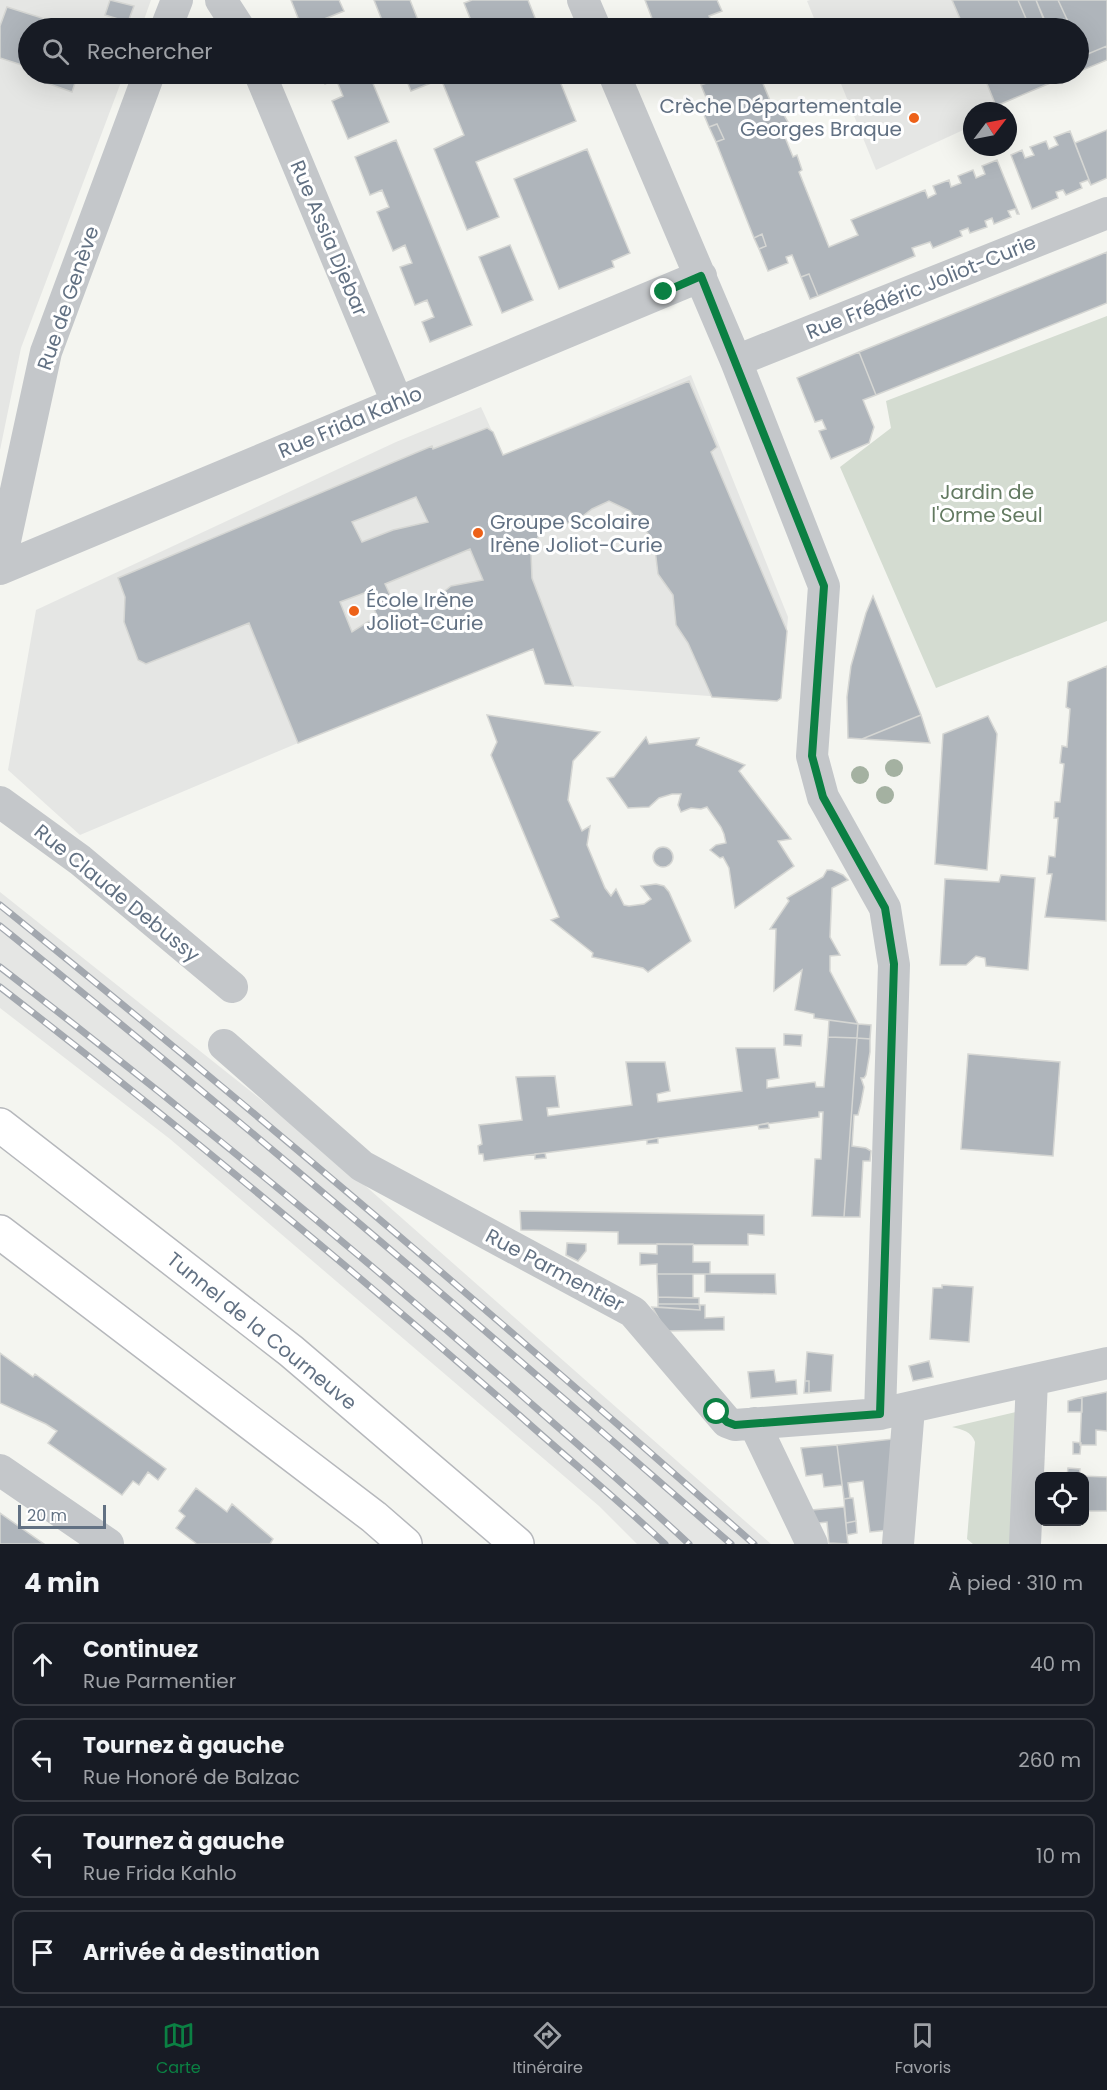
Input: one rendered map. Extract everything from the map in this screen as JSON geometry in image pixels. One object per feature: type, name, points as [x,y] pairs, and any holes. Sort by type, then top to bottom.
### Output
[{"type":"highway","name":"Tunnel de la Courneuve","points":[[0,1125],[291,1351],[517,1544]]},
{"type":"highway","points":[[0,1232],[374,1517],[405,1544]]},
{"type":"street","points":[[170,18],[177,0]]},
{"type":"street","points":[[221,0],[233,18]]},
{"type":"street","points":[[583,0],[591,18]]},
{"type":"street","name":"Rue de Genève","points":[[0,564],[46,352],[145,84]]},
{"type":"street","name":"Rue Assia Djebar","points":[[264,84],[397,402]]},
{"type":"street","points":[[618,84],[736,361],[824,586],[812,756],[823,797],[885,908],[894,964],[895,1411],[898,1544]]},
{"type":"street","name":"Rue Frédéric Joliot-Curie","points":[[736,361],[1107,213]]},
{"type":"street","name":"Rue Frida Kahlo","points":[[0,569],[701,276]]},
{"type":"street","name":"Rue Claude Debussy","points":[[0,802],[80,860],[232,987]]},
{"type":"street","name":"Rue Parmentier","points":[[224,1045],[362,1166],[633,1312],[727,1422],[735,1425],[895,1411],[1107,1363]]},
{"type":"street","points":[[1025,1544],[1032,1380]]},
{"type":"street","points":[[754,1423],[812,1544]]},
{"type":"street","points":[[0,1470],[108,1544]]},
{"type":"shaded area","points":[[0,0],[151,0],[145,18],[18,18],[18,84],[120,84],[21,348],[0,450]]},
{"type":"shaded area","points":[[1058,0],[1066,18],[814,18],[807,1]]},
{"type":"shaded area","name":"Crèche Départementale Georges Braque","points":[[841,84],[1049,84],[1005,102],[963,102],[963,130],[876,170]]},
{"type":"shaded area","name":"Groupe Scolaire Irène Joliot-Curie","points":[[691,375],[788,617],[781,698],[777,701],[545,684],[533,649],[298,743],[80,835],[8,770],[36,610],[396,442],[481,407],[503,455]]},
{"type":"shaded area","points":[[0,892],[327,1152],[771,1544],[637,1544],[599,1506],[170,1139],[0,1008]]},
{"type":"green space","name":"Jardin de l'Orme Seul","points":[[1107,316],[1107,621],[936,688],[840,467],[891,428],[886,401]]},
{"type":"green space","points":[[1020,1411],[1013,1544],[973,1544],[967,1539],[975,1442],[969,1433],[952,1427]]},
{"type":"building","points":[[110,0],[134,6],[130,18],[105,15]]},
{"type":"building","points":[[291,0],[339,0],[344,11],[327,18],[298,18]]},
{"type":"building","points":[[374,0],[410,0],[417,18],[381,18]]},
{"type":"building","points":[[472,0],[528,0],[535,18],[470,18],[464,3]]},
{"type":"building","points":[[645,0],[717,0],[722,11],[709,16],[710,18],[652,18]]},
{"type":"building","points":[[952,0],[1018,0],[1026,18],[960,18]]},
{"type":"building","points":[[1018,0],[1036,0],[1044,18],[1026,18]]},
{"type":"building","points":[[1036,0],[1058,0],[1066,18],[1043,18]]},
{"type":"building","points":[[1058,0],[1107,0],[1107,46],[1089,54],[1089,18],[1066,18]]},
{"type":"building","points":[[7,7],[42,18],[18,18],[18,64],[0,58],[0,26]]},
{"type":"building","points":[[1107,46],[1107,60],[1089,67],[1089,54]]},
{"type":"building","points":[[49,84],[75,84],[72,92]]},
{"type":"building","points":[[338,84],[373,84],[389,122],[348,139],[332,101],[343,96]]},
{"type":"building","points":[[408,84],[428,84],[411,91]]},
{"type":"building","points":[[443,84],[561,84],[576,121],[476,162],[499,217],[467,230],[434,149],[464,135]]},
{"type":"building","points":[[763,84],[771,103],[767,105],[770,115],[781,110],[791,127],[782,130],[793,157],[797,155],[802,170],[799,172],[829,247],[858,235],[851,220],[925,190],[928,198],[936,194],[933,186],[949,180],[951,187],[961,183],[958,176],[973,170],[976,178],[985,174],[982,166],[997,160],[1019,214],[1015,209],[1008,211],[1011,217],[994,224],[992,218],[985,221],[987,227],[970,233],[968,228],[960,231],[962,236],[933,248],[930,242],[912,248],[915,256],[818,296],[809,274],[801,277],[792,255],[786,257],[788,263],[768,271],[759,249],[766,246],[762,234],[754,238],[716,142],[724,139],[717,124],[709,127],[704,115],[712,112],[701,85]]},
{"type":"building","points":[[987,84],[1048,84],[1005,102],[994,102]]},
{"type":"building","points":[[717,124],[724,139],[716,142],[709,127]]},
{"type":"building","points":[[1107,130],[1107,178],[1091,185],[1075,143]]},
{"type":"building","points":[[1070,131],[1091,185],[1088,180],[1080,183],[1082,188],[1066,195],[1063,190],[1056,192],[1058,198],[1032,209],[1011,156],[1017,156],[1017,152],[1022,150],[1025,158],[1034,155],[1030,147],[1046,141],[1049,149],[1058,145],[1054,137]]},
{"type":"building","points":[[396,140],[472,325],[430,342],[422,322],[434,317],[427,300],[415,305],[400,267],[412,263],[405,245],[393,251],[377,212],[389,207],[382,190],[370,195],[355,157]]},
{"type":"building","points":[[587,149],[630,253],[612,261],[614,267],[559,289],[514,179]]},
{"type":"building","points":[[762,234],[766,246],[759,249],[754,238]]},
{"type":"building","points":[[510,245],[533,300],[502,313],[479,257]]},
{"type":"building","points":[[1107,252],[1107,303],[876,395],[859,352]]},
{"type":"building","points":[[809,274],[818,296],[810,299],[801,277]]},
{"type":"building","points":[[859,352],[876,395],[863,400],[874,427],[869,443],[831,459],[819,431],[826,429],[822,420],[815,422],[797,378]]},
{"type":"building","points":[[689,381],[717,447],[711,452],[787,631],[781,698],[777,701],[712,697],[688,643],[676,625],[673,595],[658,574],[654,541],[630,511],[609,501],[592,509],[579,519],[540,533],[531,553],[532,578],[573,686],[545,684],[533,649],[298,743],[249,623],[146,664],[138,660],[124,622],[125,597],[118,578],[432,446],[433,449],[487,428],[493,432],[503,455]],"holes":[[[416,497],[428,522],[393,530],[362,542],[352,522]],[[470,549],[483,580],[451,586],[426,606],[396,608],[385,584]],[[367,592],[377,616],[352,632],[340,602]]]},
{"type":"building","points":[[873,596],[921,715],[862,739],[848,738],[847,697],[851,666]]},
{"type":"building","points":[[1107,666],[1106,921],[1045,917],[1052,874],[1047,874],[1049,856],[1055,857],[1058,818],[1054,818],[1055,802],[1060,802],[1064,764],[1060,763],[1062,746],[1067,747],[1070,709],[1066,707],[1068,682]]},
{"type":"building","points":[[487,715],[600,732],[573,761],[568,800],[582,831],[590,826],[587,845],[605,888],[611,896],[616,889],[624,905],[629,906],[644,904],[651,899],[641,886],[656,884],[664,886],[669,892],[691,941],[648,972],[643,968],[592,957],[593,953],[551,920],[559,917],[491,755],[497,742]]},
{"type":"building","points":[[921,715],[930,743],[862,739]]},
{"type":"building","points":[[988,716],[997,734],[987,870],[935,864],[943,734]]},
{"type":"building","points":[[646,737],[649,744],[699,738],[696,745],[745,765],[739,771],[791,839],[778,841],[794,866],[735,908],[729,868],[723,857],[720,858],[710,850],[716,845],[726,843],[724,834],[707,807],[691,808],[681,812],[678,805],[681,794],[672,794],[659,798],[649,807],[628,808],[607,778],[614,777]]},
{"type":"building","points":[[663,847],[670,850],[673,857],[670,864],[663,867],[656,864],[653,857],[656,850]]},
{"type":"building","points":[[827,870],[843,875],[848,880],[832,888],[830,937],[840,955],[830,956],[830,971],[858,1024],[814,1018],[814,1014],[795,1010],[802,970],[774,991],[776,929],[770,929],[789,901],[787,898],[823,877]]},
{"type":"building","points":[[1001,875],[1035,878],[1028,970],[986,966],[985,958],[976,956],[966,965],[940,965],[945,879],[999,882]]},
{"type":"building","points":[[829,1020],[858,1024],[857,1038],[828,1037]]},
{"type":"building","points":[[858,1024],[871,1025],[870,1039],[857,1038]]},
{"type":"building","points":[[784,1034],[802,1035],[801,1046],[784,1045]]},
{"type":"building","points":[[828,1037],[857,1038],[844,1217],[812,1216],[815,1159],[821,1159],[823,1112],[819,1112],[819,1117],[484,1161],[483,1154],[479,1154],[478,1146],[482,1144],[479,1125],[522,1120],[516,1077],[555,1076],[559,1107],[547,1108],[548,1116],[632,1105],[626,1062],[665,1062],[670,1091],[657,1094],[658,1102],[742,1091],[736,1048],[775,1048],[779,1078],[767,1080],[767,1088],[815,1082],[816,1087],[824,1087]]},
{"type":"building","points":[[857,1038],[870,1039],[870,1052],[866,1075],[861,1078],[864,1087],[858,1115],[854,1115],[852,1146],[871,1151],[870,1161],[863,1161],[860,1217],[844,1217]]},
{"type":"building","points":[[968,1054],[1060,1062],[1053,1156],[961,1149]]},
{"type":"building","points":[[768,1123],[769,1128],[759,1129],[758,1125]]},
{"type":"building","points":[[658,1138],[658,1143],[647,1144],[647,1140]]},
{"type":"building","points":[[545,1153],[546,1158],[535,1159],[535,1154]]},
{"type":"building","points":[[520,1211],[764,1215],[764,1235],[748,1234],[748,1245],[618,1244],[618,1232],[521,1230]]},
{"type":"building","points":[[567,1243],[586,1244],[586,1251],[578,1261],[566,1255]]},
{"type":"building","points":[[657,1244],[693,1244],[693,1262],[710,1262],[710,1274],[657,1274],[657,1264],[640,1265],[640,1253],[657,1254]]},
{"type":"building","points":[[657,1274],[693,1274],[693,1298],[658,1297]]},
{"type":"building","points":[[705,1274],[775,1274],[776,1294],[705,1292]]},
{"type":"building","points":[[942,1285],[973,1287],[969,1342],[930,1339],[933,1288],[942,1288]]},
{"type":"building","points":[[658,1297],[699,1298],[699,1304],[658,1304]]},
{"type":"building","points":[[658,1304],[699,1304],[700,1310],[658,1307]]},
{"type":"building","points":[[700,1305],[705,1305],[705,1318],[724,1317],[724,1330],[666,1331],[652,1307],[700,1310]]},
{"type":"building","points":[[807,1352],[833,1355],[831,1391],[809,1393],[809,1381],[805,1381]]},
{"type":"building","points":[[0,1353],[33,1377],[35,1374],[166,1469],[158,1480],[148,1472],[139,1485],[133,1481],[122,1495],[48,1443],[57,1431],[0,1403]]},
{"type":"building","points":[[929,1361],[933,1377],[913,1381],[909,1366]]},
{"type":"building","points":[[774,1370],[776,1382],[796,1380],[797,1394],[751,1398],[748,1372]]},
{"type":"building","points":[[805,1381],[809,1381],[809,1393],[804,1393]]},
{"type":"building","points":[[1107,1392],[1107,1431],[1096,1430],[1096,1445],[1080,1445],[1082,1397]]},
{"type":"building","points":[[1082,1397],[1082,1412],[1068,1412],[1068,1401]]},
{"type":"building","points":[[893,1439],[889,1530],[870,1532],[863,1481],[848,1483],[850,1498],[844,1499],[837,1445]]},
{"type":"building","points":[[1073,1442],[1081,1443],[1080,1454],[1073,1454]]},
{"type":"building","points":[[837,1445],[842,1485],[824,1487],[822,1474],[806,1476],[801,1448]]},
{"type":"building","points":[[1068,1468],[1080,1469],[1080,1472],[1067,1472]]},
{"type":"building","points":[[1089,1476],[1107,1477],[1107,1511],[1089,1511]]},
{"type":"building","points":[[196,1488],[227,1512],[232,1504],[273,1539],[270,1544],[197,1544],[176,1528],[185,1516],[179,1511]]},
{"type":"building","points":[[853,1498],[856,1521],[846,1523],[844,1499]]},
{"type":"building","points":[[844,1507],[848,1544],[829,1543],[827,1522],[808,1524],[801,1511]]},
{"type":"building","points":[[0,1513],[44,1544],[0,1544]]},
{"type":"building","points":[[856,1521],[857,1533],[847,1535],[846,1523]]},
{"type":"railway","points":[[0,905],[381,1220],[754,1544]]},
{"type":"railway","points":[[0,926],[368,1231],[731,1544]]},
{"type":"railway","points":[[0,967],[139,1075],[343,1242],[477,1356],[689,1544]]},
{"type":"railway","points":[[0,987],[132,1091],[327,1251],[665,1544]]},
{"type":"place","name":"Crèche Départementale Georges Braque","points":[[914,118]]},
{"type":"place","name":"Groupe Scolaire Irène Joliot-Curie","points":[[478,533]]},
{"type":"place","name":"École Irène Joliot-Curie","points":[[354,611]]},
{"type":"route","points":[[664,292],[701,276],[824,586],[812,756],[823,797],[885,908],[894,964],[880,1414],[735,1425],[727,1422],[717,1412]]}]
